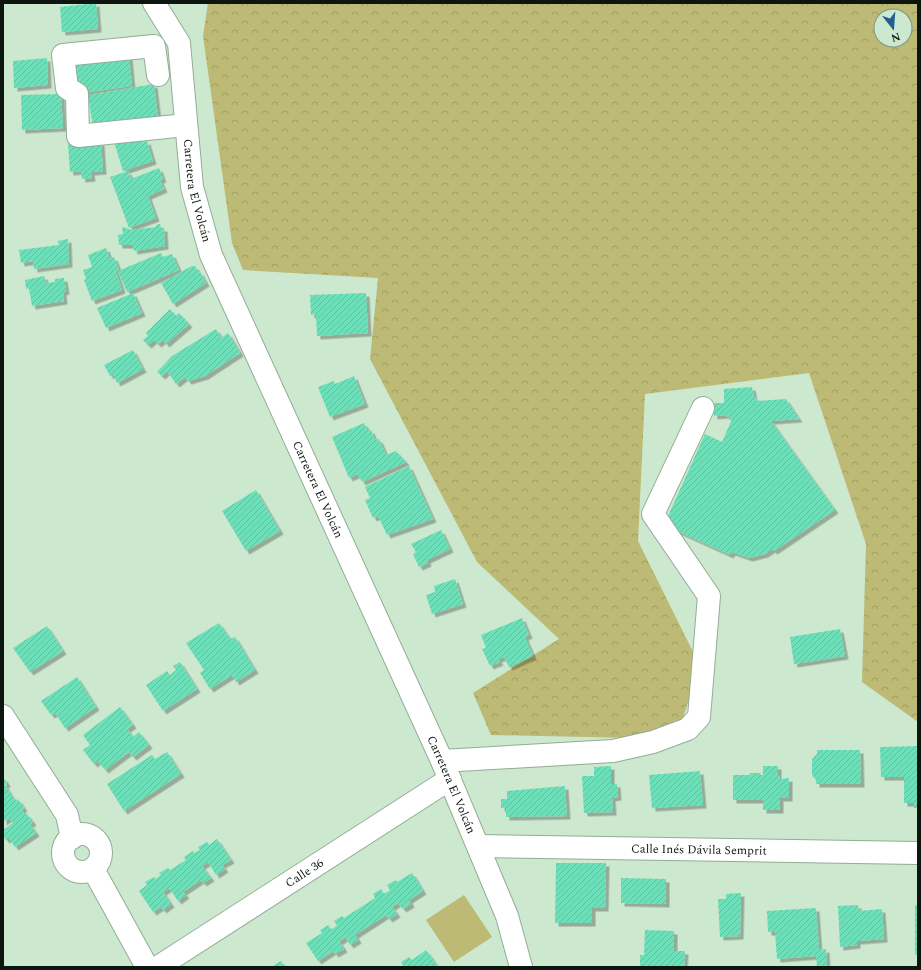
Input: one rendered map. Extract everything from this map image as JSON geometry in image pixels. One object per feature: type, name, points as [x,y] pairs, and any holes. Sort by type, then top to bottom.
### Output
[{"type":"street","name":"Carretera El Volcán","points":[[154,3],[179,43],[192,188],[211,255],[480,846],[507,916],[520,967]]},
{"type":"street","points":[[180,53],[157,65],[154,46],[63,55],[67,88],[77,94],[78,136],[186,125]]},
{"type":"street","points":[[446,770],[613,751],[653,742],[688,729],[700,717],[709,596],[653,514],[703,408]]},
{"type":"street","points":[[3,716],[67,815],[72,838],[64,850],[66,864],[79,872],[93,869],[147,967]]},
{"type":"street","name":"Calle 36","points":[[158,967],[446,770]]},
{"type":"street","name":"Calle Inés Dávila Semprit","points":[[480,846],[918,853]]},
{"type":"green space","points":[[208,3],[918,3],[918,722],[862,682],[866,544],[809,373],[645,394],[638,541],[700,666],[676,739],[491,735],[473,693],[559,639],[477,562],[370,359],[378,278],[243,270],[232,243],[203,36]]},
{"type":"green space","points":[[464,895],[492,937],[454,962],[426,920]]},
{"type":"building","points":[[96,3],[98,29],[62,32],[60,7]]},
{"type":"building","points":[[129,56],[132,86],[83,93],[82,82],[71,83],[69,65]]},
{"type":"building","points":[[47,58],[48,85],[14,88],[13,61]]},
{"type":"building","points":[[154,84],[158,117],[93,127],[88,95]]},
{"type":"building","points":[[61,94],[63,128],[22,130],[21,95]]},
{"type":"building","points":[[138,135],[141,143],[147,141],[153,161],[123,171],[114,142]]},
{"type":"building","points":[[101,142],[103,171],[91,172],[92,178],[82,179],[81,171],[70,172],[68,143]]},
{"type":"building","points":[[159,168],[163,179],[160,180],[164,189],[148,196],[156,218],[129,228],[110,177],[128,171],[131,179]]},
{"type":"building","points":[[160,224],[161,228],[164,228],[165,246],[134,251],[133,245],[119,245],[118,235],[123,234],[122,227],[132,230],[156,227],[156,225]]},
{"type":"building","points":[[68,239],[69,264],[34,269],[33,261],[21,263],[19,250],[59,245],[58,241]]},
{"type":"building","points":[[106,248],[110,259],[114,257],[119,270],[116,271],[122,290],[92,301],[84,280],[86,279],[83,270],[92,267],[88,255]]},
{"type":"building","points":[[161,253],[163,257],[172,254],[179,270],[127,292],[118,271]]},
{"type":"building","points":[[192,266],[195,266],[199,273],[200,272],[206,283],[173,304],[161,283]]},
{"type":"building","points":[[44,276],[46,283],[55,282],[55,279],[64,278],[66,291],[63,292],[64,301],[32,306],[29,288],[26,289],[25,280]]},
{"type":"building","points":[[133,293],[142,313],[106,328],[97,308]]},
{"type":"building","points":[[366,293],[368,333],[317,336],[316,314],[311,315],[310,295]]},
{"type":"building","points":[[170,309],[176,316],[179,313],[189,324],[166,344],[163,340],[158,344],[154,340],[148,345],[143,340],[148,336],[146,333]]},
{"type":"building","points":[[216,329],[221,338],[228,333],[240,353],[205,376],[188,381],[185,377],[176,384],[167,371],[162,376],[157,372],[172,356]]},
{"type":"building","points":[[133,350],[143,369],[117,383],[113,374],[110,376],[104,365]]},
{"type":"building","points":[[354,376],[365,404],[330,417],[318,387],[334,381],[335,384]]},
{"type":"building","points":[[752,387],[754,397],[757,397],[757,401],[786,399],[799,419],[771,421],[835,510],[774,551],[772,549],[765,554],[749,558],[732,552],[730,555],[664,525],[705,434],[722,442],[732,419],[725,415],[714,416],[713,403],[724,403],[724,389]]},
{"type":"building","points":[[364,423],[368,431],[371,430],[375,440],[379,439],[386,455],[396,451],[406,462],[362,482],[358,474],[349,478],[332,437]]},
{"type":"building","points":[[409,466],[433,519],[387,535],[378,516],[373,518],[365,500],[370,498],[365,487]]},
{"type":"building","points":[[256,490],[280,531],[246,551],[222,511]]},
{"type":"building","points":[[441,530],[450,549],[427,560],[428,563],[419,567],[413,554],[416,552],[411,544]]},
{"type":"building","points":[[455,579],[463,604],[432,614],[426,595],[435,592],[434,586]]},
{"type":"building","points":[[522,618],[529,635],[525,637],[533,656],[509,667],[504,657],[498,659],[500,662],[490,666],[482,649],[486,648],[481,635]]},
{"type":"building","points":[[219,623],[230,639],[235,637],[255,670],[236,682],[232,675],[210,689],[200,673],[204,670],[186,643]]},
{"type":"building","points":[[47,626],[63,651],[30,672],[13,648]]},
{"type":"building","points":[[840,629],[845,656],[794,664],[790,637]]},
{"type":"building","points":[[180,662],[197,689],[163,711],[146,685],[167,671],[170,675],[176,670],[173,666]]},
{"type":"building","points":[[77,677],[96,707],[65,728],[55,713],[51,715],[41,701]]},
{"type":"building","points":[[120,707],[133,725],[127,729],[133,737],[139,732],[149,745],[133,757],[129,752],[105,770],[98,761],[94,764],[83,750],[90,745],[83,735]]},
{"type":"building","points":[[918,746],[918,808],[914,808],[914,803],[904,803],[904,777],[881,777],[880,747]]},
{"type":"building","points":[[817,750],[860,750],[861,784],[816,784],[816,780],[812,775],[812,759],[817,754]]},
{"type":"building","points":[[167,752],[181,774],[124,811],[107,784],[152,755],[155,759]]},
{"type":"building","points":[[611,766],[611,784],[617,784],[618,797],[612,798],[613,812],[584,813],[582,776],[594,776],[594,767]]},
{"type":"building","points":[[763,766],[778,766],[778,776],[780,776],[780,779],[789,778],[789,798],[780,798],[780,810],[763,810],[763,800],[733,800],[733,775],[750,775],[750,773],[761,773],[760,775],[763,775]]},
{"type":"building","points":[[700,771],[703,805],[652,808],[649,775]]},
{"type":"building","points":[[3,777],[7,783],[5,785],[11,795],[16,801],[18,799],[24,808],[22,809],[24,813],[26,815],[27,814],[33,822],[30,824],[36,833],[15,847],[9,838],[6,840],[3,836],[3,830],[13,823],[9,818],[3,822]]},
{"type":"building","points":[[565,786],[567,816],[506,817],[506,808],[501,808],[501,799],[507,799],[507,791]]},
{"type":"building","points":[[217,839],[231,860],[222,865],[225,869],[216,875],[208,862],[202,866],[211,878],[203,883],[201,880],[183,892],[186,895],[178,901],[169,888],[163,892],[171,904],[163,910],[161,907],[153,912],[139,891],[147,885],[145,882],[154,877],[155,879],[157,878],[161,875],[159,873],[168,868],[170,870],[186,860],[184,857],[193,851],[194,853],[200,850],[198,847],[207,842],[209,845]]},
{"type":"building","points":[[556,863],[606,863],[605,908],[592,908],[592,923],[555,923]]},
{"type":"building","points":[[412,873],[423,891],[409,900],[411,904],[403,909],[398,903],[392,907],[397,914],[389,919],[386,915],[355,935],[358,940],[350,945],[345,937],[339,941],[344,949],[335,954],[333,951],[318,961],[306,943],[322,933],[320,930],[328,925],[331,929],[334,928],[337,925],[334,921],[342,916],[344,918],[375,898],[373,894],[381,889],[384,894],[390,890],[387,885],[396,880],[397,882]]},
{"type":"building","points":[[621,878],[666,879],[666,904],[621,903]]},
{"type":"building","points":[[741,893],[740,936],[720,937],[718,899],[726,899],[726,894]]},
{"type":"building","points":[[858,905],[859,911],[882,909],[884,939],[857,941],[857,945],[840,947],[838,906]]},
{"type":"building","points":[[915,905],[918,905],[918,955],[915,955]]},
{"type":"building","points":[[816,908],[819,950],[826,949],[827,967],[817,967],[816,956],[777,959],[775,932],[768,932],[767,911]]},
{"type":"building","points":[[645,930],[674,931],[674,951],[685,951],[684,967],[640,967],[640,955],[644,955]]},
{"type":"building","points":[[426,950],[438,967],[404,967],[401,962],[409,957],[412,960]]},
{"type":"building","points":[[281,961],[285,967],[271,967]]}]
